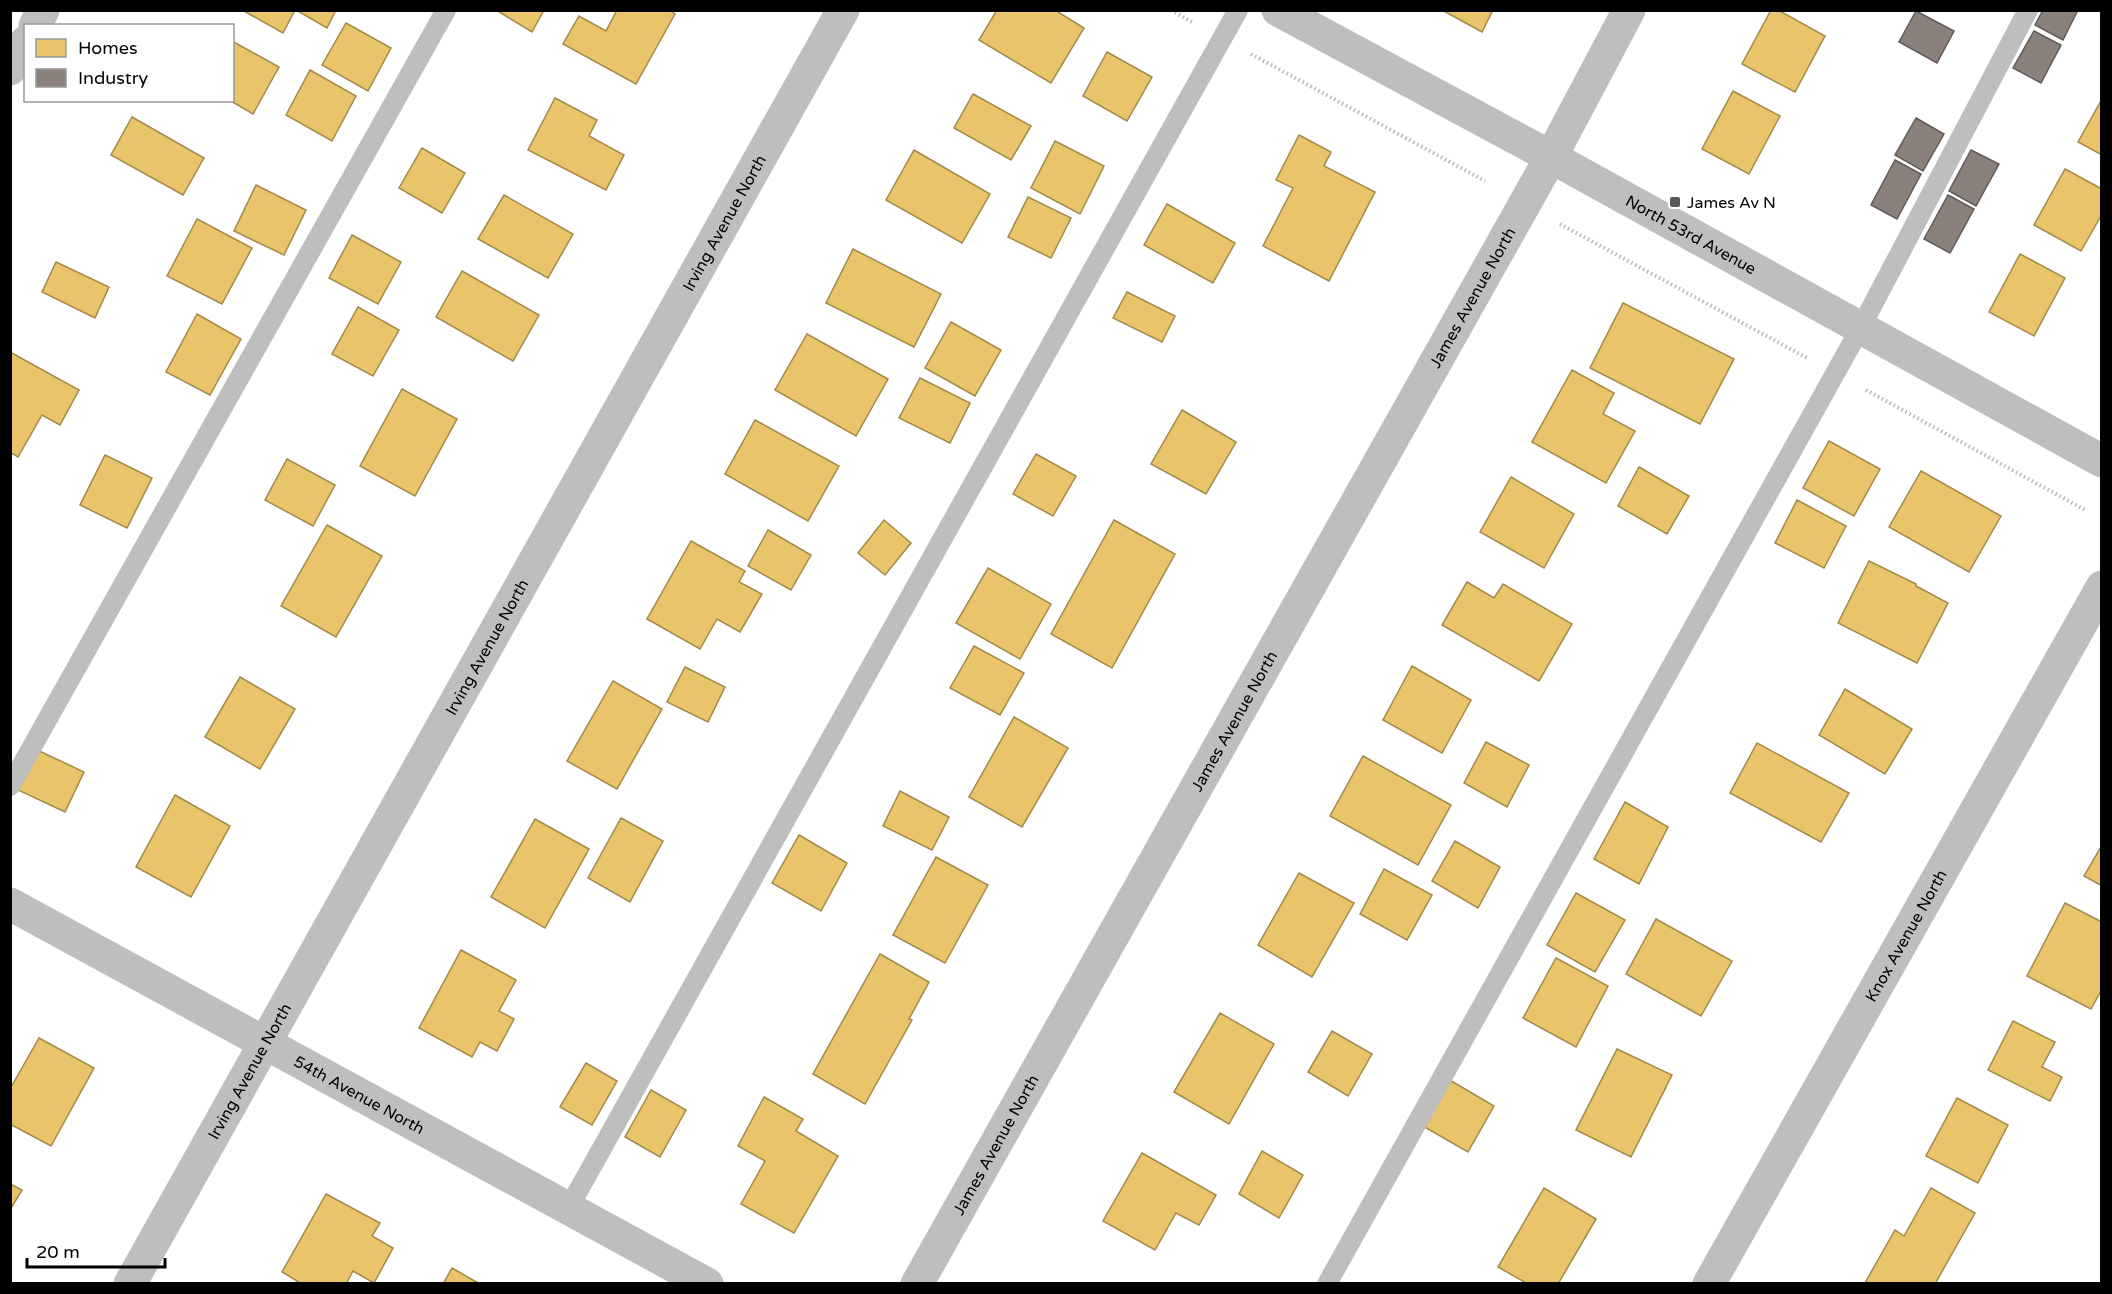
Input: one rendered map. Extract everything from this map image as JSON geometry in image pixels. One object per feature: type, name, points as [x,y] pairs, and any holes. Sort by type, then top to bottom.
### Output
[{"type":"street","points":[[36,24],[43,10]]},
{"type":"street","name":"Irving Avenue North","points":[[130,1284],[843,10]]},
{"type":"street","name":"North 53rd Avenue","points":[[1278,10],[1862,327],[2102,461]]},
{"type":"street","name":"James Avenue North","points":[[917,1284],[1551,157],[1629,10]]},
{"type":"street","points":[[10,69],[24,45]]},
{"type":"street","name":"Knox Avenue North","points":[[1709,1284],[2102,587]]},
{"type":"street","name":"54th Avenue North","points":[[10,904],[707,1284]]},
{"type":"lane","points":[[10,786],[446,10]]},
{"type":"lane","points":[[568,1209],[1238,10]]},
{"type":"lane","points":[[1327,1284],[1862,327],[2028,10]]},
{"type":"path","points":[[1172,10],[1485,181]]},
{"type":"building: Homes","points":[[242,10],[295,10],[283,33]]},
{"type":"building: Homes","points":[[296,10],[336,10],[327,28]]},
{"type":"building: Homes","points":[[496,10],[544,10],[532,32]]},
{"type":"building: Homes","points":[[617,10],[669,10],[675,14],[636,84],[563,44],[579,16],[606,31]]},
{"type":"building: Homes","points":[[997,10],[1055,10],[1084,28],[1051,83],[979,40]]},
{"type":"building: Homes","points":[[1442,10],[1493,10],[1482,32]]},
{"type":"building: Homes","points":[[1771,10],[1778,10],[1825,36],[1795,92],[1742,64]]},
{"type":"building: Homes","points":[[346,23],[391,48],[368,91],[322,65]]},
{"type":"building: Homes","points":[[234,42],[279,67],[253,114],[232,102]]},
{"type":"building: Homes","points":[[1107,52],[1152,77],[1127,121],[1083,96]]},
{"type":"building: Homes","points":[[310,70],[356,96],[332,141],[286,115]]},
{"type":"building: Homes","points":[[1733,91],[1780,116],[1749,174],[1702,149]]},
{"type":"building: Homes","points":[[973,94],[1031,126],[1011,160],[954,128]]},
{"type":"building: Homes","points":[[555,98],[597,120],[589,136],[624,155],[606,190],[528,150]]},
{"type":"building: Homes","points":[[2102,99],[2102,155],[2078,142]]},
{"type":"building: Homes","points":[[132,117],[204,158],[183,195],[111,155]]},
{"type":"building: Homes","points":[[1299,135],[1331,152],[1324,166],[1375,192],[1329,281],[1263,246],[1293,188],[1276,180]]},
{"type":"building: Homes","points":[[1055,141],[1104,166],[1080,214],[1031,188]]},
{"type":"building: Homes","points":[[422,148],[465,173],[442,213],[399,188]]},
{"type":"building: Homes","points":[[914,150],[990,194],[962,243],[886,200]]},
{"type":"building: Homes","points":[[2065,169],[2102,189],[2102,214],[2081,251],[2034,225]]},
{"type":"building: Homes","points":[[256,185],[306,210],[284,255],[234,231]]},
{"type":"building: Homes","points":[[504,195],[573,234],[548,278],[478,239]]},
{"type":"building: Homes","points":[[1028,197],[1071,218],[1051,258],[1008,237]]},
{"type":"building: Homes","points":[[1167,204],[1235,243],[1213,283],[1144,245]]},
{"type":"building: Homes","points":[[197,219],[252,248],[222,304],[167,276]]},
{"type":"building: Homes","points":[[352,235],[401,262],[378,304],[329,278]]},
{"type":"building: Homes","points":[[853,249],[941,294],[914,347],[826,303]]},
{"type":"building: Homes","points":[[2020,254],[2065,278],[2034,336],[1989,312]]},
{"type":"building: Homes","points":[[56,262],[109,287],[95,318],[42,292]]},
{"type":"building: Homes","points":[[462,271],[539,315],[513,361],[436,317]]},
{"type":"building: Homes","points":[[1127,292],[1175,316],[1162,342],[1113,318]]},
{"type":"building: Homes","points":[[1623,303],[1734,359],[1700,424],[1590,368]]},
{"type":"building: Homes","points":[[358,307],[399,330],[373,376],[332,354]]},
{"type":"building: Homes","points":[[197,314],[241,339],[210,395],[166,372]]},
{"type":"building: Homes","points":[[951,322],[1001,350],[975,396],[925,368]]},
{"type":"building: Homes","points":[[807,334],[888,379],[856,436],[775,390]]},
{"type":"building: Homes","points":[[10,352],[79,390],[60,425],[42,415],[18,457],[10,452]]},
{"type":"building: Homes","points":[[1572,370],[1614,393],[1603,414],[1635,431],[1606,483],[1532,442]]},
{"type":"building: Homes","points":[[920,378],[970,403],[950,443],[899,418]]},
{"type":"building: Homes","points":[[402,389],[457,419],[415,496],[360,466]]},
{"type":"building: Homes","points":[[1182,410],[1236,442],[1206,494],[1151,464]]},
{"type":"building: Homes","points":[[755,420],[839,466],[808,521],[725,474]]},
{"type":"building: Homes","points":[[1829,441],[1880,469],[1854,516],[1803,488]]},
{"type":"building: Homes","points":[[1036,454],[1076,476],[1053,516],[1013,494]]},
{"type":"building: Homes","points":[[105,455],[152,478],[127,528],[80,505]]},
{"type":"building: Homes","points":[[287,459],[335,485],[313,526],[265,500]]},
{"type":"building: Homes","points":[[1639,467],[1689,496],[1667,534],[1618,506]]},
{"type":"building: Homes","points":[[1921,471],[2001,516],[1969,572],[1889,527]]},
{"type":"building: Homes","points":[[1511,477],[1574,514],[1544,568],[1480,532]]},
{"type":"building: Homes","points":[[1797,500],[1846,526],[1824,568],[1775,543]]},
{"type":"building: Homes","points":[[884,520],[911,543],[885,575],[858,553]]},
{"type":"building: Homes","points":[[1114,520],[1175,554],[1112,668],[1051,634]]},
{"type":"building: Homes","points":[[327,525],[382,556],[336,637],[281,606]]},
{"type":"building: Homes","points":[[768,530],[811,555],[791,590],[748,566]]},
{"type":"building: Homes","points":[[691,541],[745,571],[739,582],[762,594],[740,632],[717,619],[700,649],[647,619]]},
{"type":"building: Homes","points":[[1869,561],[1948,603],[1917,663],[1838,623]]},
{"type":"building: Homes","points":[[988,568],[1051,604],[1020,659],[956,623]]},
{"type":"building: Homes","points":[[1467,582],[1494,598],[1503,584],[1572,624],[1539,681],[1442,625]]},
{"type":"building: Homes","points":[[974,646],[1024,673],[1000,715],[950,688]]},
{"type":"building: Homes","points":[[1412,666],[1471,700],[1442,753],[1383,720]]},
{"type":"building: Homes","points":[[685,667],[725,687],[708,722],[667,702]]},
{"type":"building: Homes","points":[[240,677],[295,709],[260,769],[205,737]]},
{"type":"building: Homes","points":[[613,681],[662,709],[617,789],[567,761]]},
{"type":"building: Homes","points":[[1845,689],[1912,729],[1885,774],[1819,735]]},
{"type":"building: Homes","points":[[1014,717],[1068,748],[1022,827],[969,797]]},
{"type":"building: Homes","points":[[1486,742],[1529,765],[1507,807],[1464,783]]},
{"type":"building: Homes","points":[[1757,743],[1849,793],[1821,842],[1730,793]]},
{"type":"building: Homes","points":[[35,749],[84,772],[65,812],[16,789]]},
{"type":"building: Homes","points":[[1363,756],[1451,805],[1418,865],[1330,816]]},
{"type":"building: Homes","points":[[900,791],[949,817],[932,850],[883,826]]},
{"type":"building: Homes","points":[[175,795],[230,826],[191,897],[136,867]]},
{"type":"building: Homes","points":[[1625,802],[1668,827],[1639,884],[1594,859]]},
{"type":"building: Homes","points":[[621,818],[663,841],[630,902],[588,878]]},
{"type":"building: Homes","points":[[535,819],[589,849],[545,928],[491,897]]},
{"type":"building: Homes","points":[[799,835],[847,863],[821,911],[772,883]]},
{"type":"building: Homes","points":[[1455,841],[1500,867],[1478,908],[1432,881]]},
{"type":"building: Homes","points":[[2102,845],[2102,886],[2084,876]]},
{"type":"building: Homes","points":[[936,857],[988,885],[945,963],[893,935]]},
{"type":"building: Homes","points":[[1384,869],[1432,895],[1407,940],[1360,914]]},
{"type":"building: Homes","points":[[1299,873],[1354,903],[1312,977],[1258,945]]},
{"type":"building: Homes","points":[[1576,893],[1625,920],[1595,972],[1547,945]]},
{"type":"building: Homes","points":[[2065,903],[2102,922],[2102,989],[2091,1009],[2027,976]]},
{"type":"building: Homes","points":[[1656,919],[1732,961],[1701,1016],[1626,974]]},
{"type":"building: Homes","points":[[461,950],[516,980],[499,1011],[514,1019],[497,1051],[480,1042],[472,1057],[419,1028]]},
{"type":"building: Homes","points":[[880,954],[929,982],[909,1019],[912,1020],[865,1104],[813,1074]]},
{"type":"building: Homes","points":[[1556,958],[1608,986],[1576,1047],[1523,1018]]},
{"type":"building: Homes","points":[[1220,1013],[1274,1044],[1229,1124],[1174,1092]]},
{"type":"building: Homes","points":[[2013,1021],[2055,1042],[2042,1067],[2062,1077],[2050,1101],[1988,1070]]},
{"type":"building: Homes","points":[[1332,1031],[1372,1054],[1348,1096],[1308,1072]]},
{"type":"building: Homes","points":[[39,1038],[94,1068],[51,1146],[10,1124],[10,1089]]},
{"type":"building: Homes","points":[[1617,1049],[1672,1075],[1631,1157],[1576,1130]]},
{"type":"building: Homes","points":[[586,1063],[617,1081],[592,1125],[560,1107]]},
{"type":"building: Homes","points":[[1448,1079],[1494,1106],[1468,1152],[1421,1125]]},
{"type":"building: Homes","points":[[651,1090],[686,1110],[660,1157],[625,1137]]},
{"type":"building: Homes","points":[[764,1097],[803,1119],[796,1131],[838,1156],[794,1233],[741,1204],[765,1161],[738,1146]]},
{"type":"building: Homes","points":[[1957,1098],[2008,1125],[1978,1183],[1926,1156]]},
{"type":"building: Homes","points":[[1262,1151],[1303,1175],[1279,1218],[1239,1194]]},
{"type":"building: Homes","points":[[1142,1153],[1216,1195],[1199,1225],[1176,1213],[1155,1250],[1103,1221]]},
{"type":"building: Homes","points":[[10,1184],[22,1190],[10,1210]]},
{"type":"building: Homes","points":[[1544,1188],[1596,1219],[1558,1284],[1528,1284],[1498,1267]]},
{"type":"building: Homes","points":[[1931,1188],[1975,1213],[1935,1284],[1869,1284],[1866,1281],[1895,1230],[1904,1236]]},
{"type":"building: Homes","points":[[326,1194],[380,1223],[372,1236],[393,1248],[374,1283],[353,1271],[346,1284],[302,1284],[282,1272]]},
{"type":"building: Homes","points":[[452,1268],[480,1284],[443,1284]]},
{"type":"building: Industry","points":[[2043,10],[2078,10],[2063,40],[2035,25]]},
{"type":"building: Industry","points":[[1916,11],[1954,31],[1937,63],[1899,42]]},
{"type":"building: Industry","points":[[2034,31],[2061,45],[2041,83],[2013,68]]},
{"type":"building: Industry","points":[[1916,118],[1944,134],[1923,171],[1895,155]]},
{"type":"building: Industry","points":[[1971,150],[1999,164],[1976,206],[1949,191]]},
{"type":"building: Industry","points":[[1895,160],[1921,174],[1897,219],[1871,205]]},
{"type":"building: Industry","points":[[1948,195],[1974,209],[1950,253],[1924,239]]},
{"type":"place","name":"James Av N","points":[[1675,202]]}]
